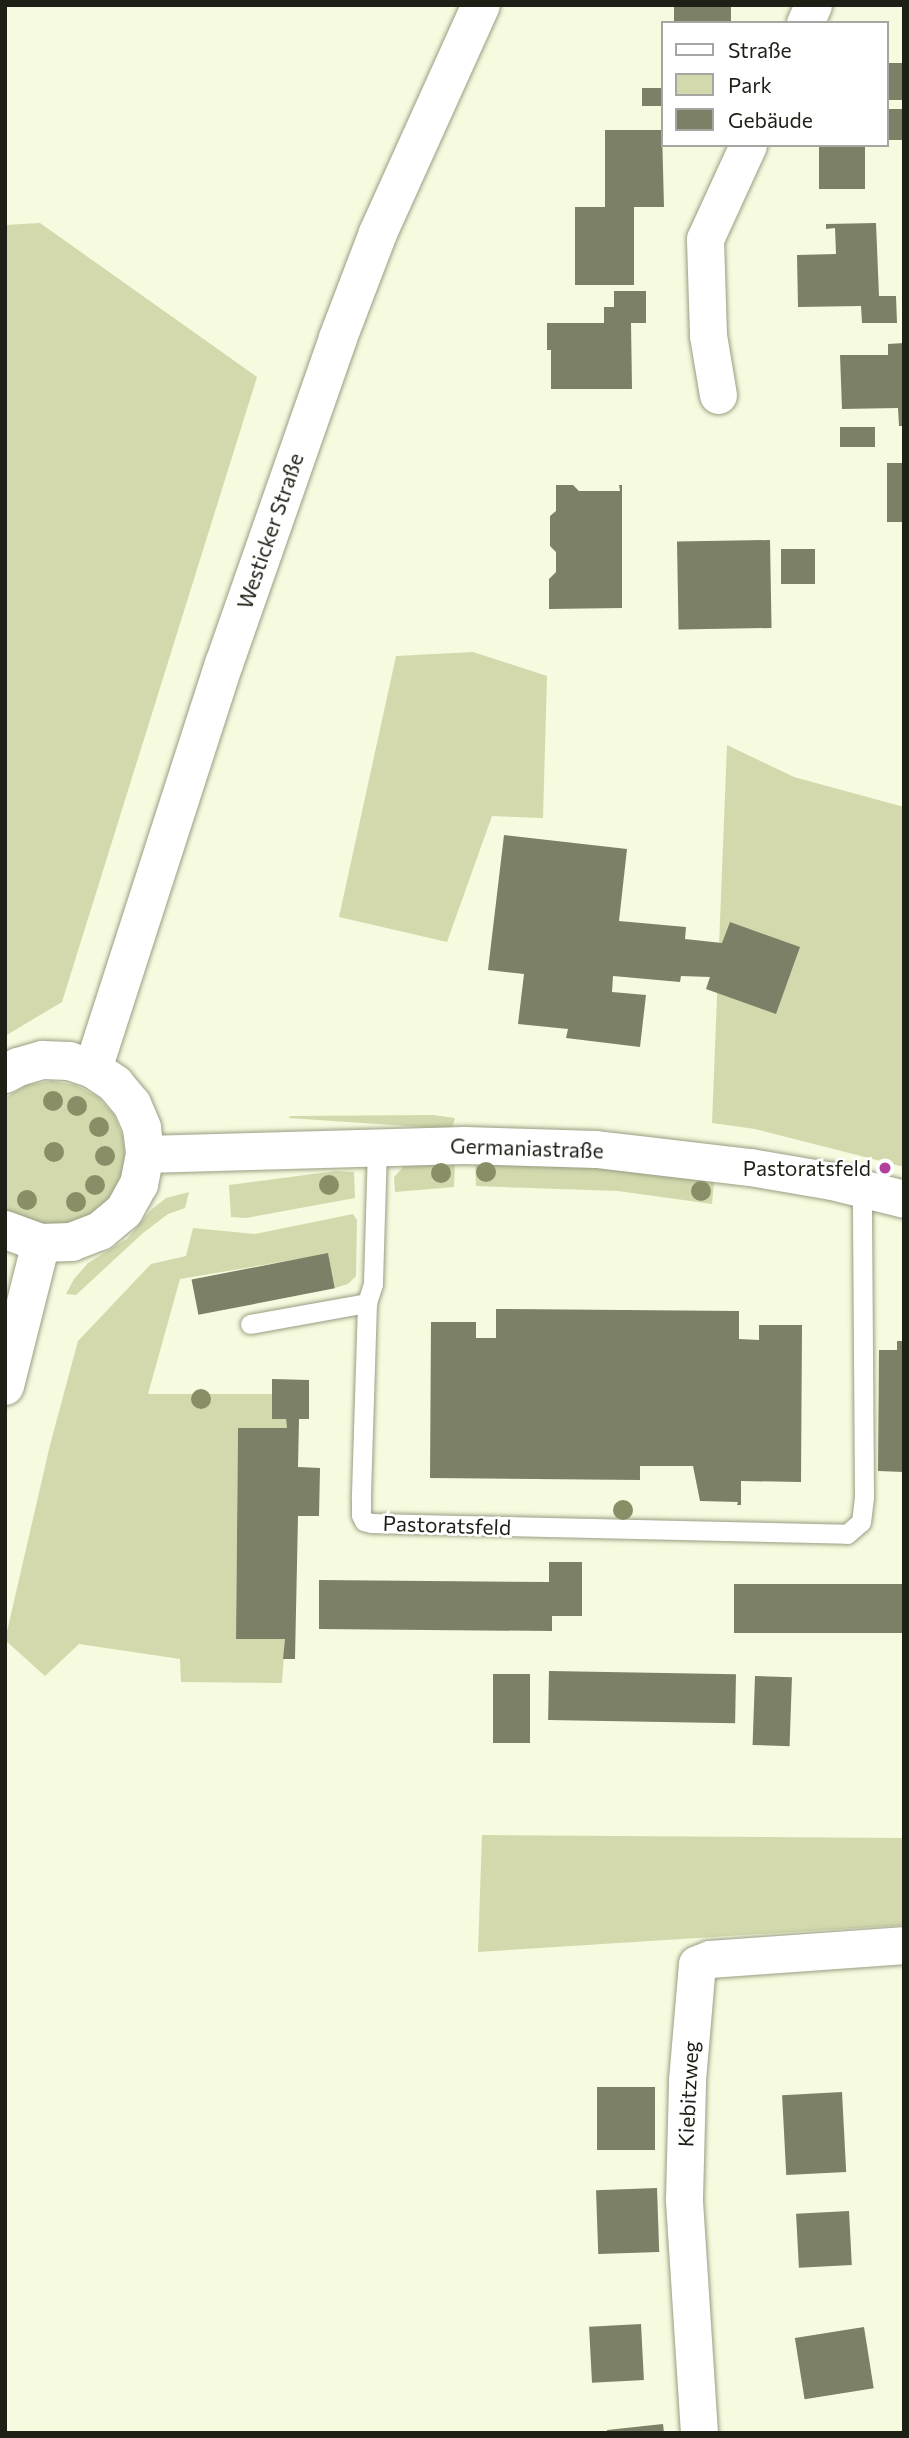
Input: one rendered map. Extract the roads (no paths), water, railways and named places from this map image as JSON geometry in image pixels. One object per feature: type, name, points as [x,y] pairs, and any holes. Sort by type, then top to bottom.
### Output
[{"type":"street","name":"Westicker Straße","points":[[93,1069],[224,664],[338,338],[378,233],[481,5]]},
{"type":"street","points":[[806,21],[813,5]]},
{"type":"street","points":[[718,395],[708,335],[705,239],[747,147]]},
{"type":"street","points":[[5,1074],[43,1060],[69,1061],[93,1069],[115,1084],[132,1104],[142,1128],[145,1154],[139,1184],[124,1211],[100,1231],[72,1242],[41,1243],[5,1230]]},
{"type":"street","name":"Germaniastraße","points":[[145,1154],[377,1147],[596,1149],[750,1167],[862,1188],[904,1199]]},
{"type":"street","points":[[5,1386],[41,1243]]},
{"type":"street","name":"Kiebitzweg","points":[[699,2433],[684,2199],[687,2080],[697,1964],[723,1958],[904,1945]]},
{"type":"lane","name":"Pastoratsfeld","points":[[377,1147],[373,1284],[368,1303],[361,1499],[364,1521],[847,1534],[861,1522],[864,1497],[862,1188]]},
{"type":"lane","points":[[250,1324],[368,1303]]},
{"type":"place","name":"Pastoratsfeld","points":[[885,1168]]}]
